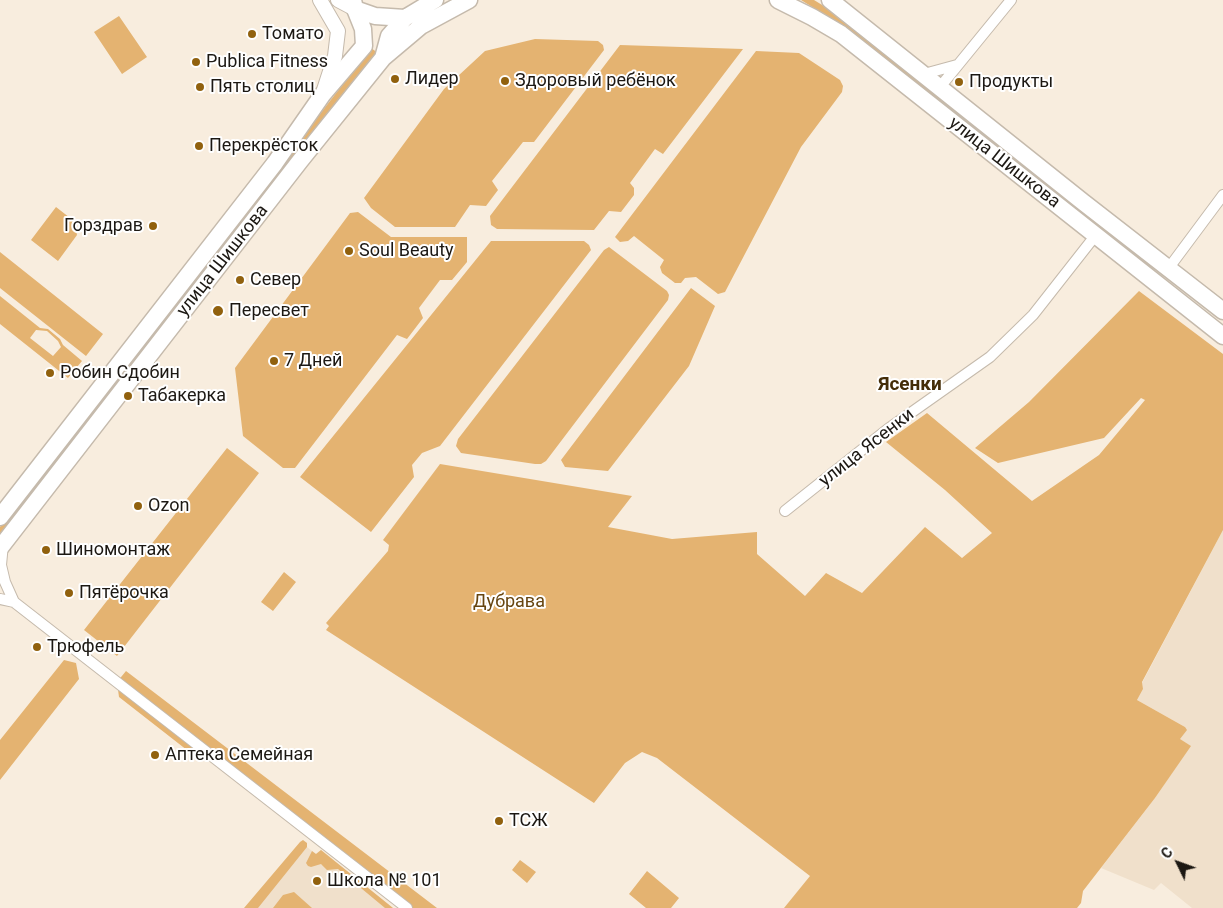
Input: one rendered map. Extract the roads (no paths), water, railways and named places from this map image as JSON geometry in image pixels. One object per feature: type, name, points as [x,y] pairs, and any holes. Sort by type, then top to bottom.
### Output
[{"type":"main road","points":[[383,58],[389,36],[405,18],[435,0]]},
{"type":"main road","name":"улица Шишкова","points":[[2,546],[174,323],[383,58],[421,26],[469,0]]},
{"type":"main road","name":"улица Шишкова","points":[[778,0],[812,16],[841,34],[1223,336]]},
{"type":"main road","points":[[784,0],[812,16]]},
{"type":"main road","name":"улица Шишкова","points":[[830,0],[1223,311]]},
{"type":"main road","name":"улица Шишкова","points":[[0,517],[275,163],[323,94],[364,46],[363,30],[354,5]]},
{"type":"main road","points":[[354,5],[375,16],[405,18]]},
{"type":"main road","points":[[1072,216],[1083,202]]},
{"type":"main road","points":[[159,312],[174,323]]},
{"type":"main road","points":[[109,376],[124,388]]},
{"type":"street","points":[[320,0],[338,31],[335,56],[323,94]]},
{"type":"street","points":[[338,0],[354,5]]},
{"type":"street","points":[[940,87],[1011,0]]},
{"type":"street","points":[[924,74],[957,65]]},
{"type":"street","points":[[1168,269],[1223,195]]},
{"type":"street","name":"улица Ясенки","points":[[786,511],[888,429],[990,357],[1033,315],[1096,236]]},
{"type":"street","points":[[2,546],[1,565],[14,602]]},
{"type":"street","points":[[0,599],[14,602],[407,908]]},
{"type":"place","name":"Томато","points":[[252,34]]},
{"type":"place","name":"Publica Fitness","points":[[196,62]]},
{"type":"place","name":"Лидер","points":[[395,79]]},
{"type":"place","name":"Здоровый ребёнок","points":[[505,81]]},
{"type":"place","name":"Продукты","points":[[959,82]]},
{"type":"place","name":"Пять столиц","points":[[200,87]]},
{"type":"place","name":"Перекрёсток","points":[[199,146]]},
{"type":"place","name":"Горздрав","points":[[153,226]]},
{"type":"place","name":"Soul Beauty","points":[[349,251]]},
{"type":"place","name":"Север","points":[[240,280]]},
{"type":"place","name":"Пересвет","points":[[218,311]]},
{"type":"place","name":"7 Дней","points":[[274,361]]},
{"type":"place","name":"Робин Сдобин","points":[[50,373]]},
{"type":"place","name":"Табакерка","points":[[128,396]]},
{"type":"place","name":"Ozon","points":[[138,506]]},
{"type":"place","name":"Шиномонтаж","points":[[46,550]]},
{"type":"place","name":"Пятёрочка","points":[[69,593]]},
{"type":"place","name":"Трюфель","points":[[37,647]]},
{"type":"place","name":"Аптека Семейная","points":[[155,755]]},
{"type":"place","name":"ТСЖ","points":[[499,821]]},
{"type":"place","name":"Школа № 101","points":[[317,881]]},
{"type":"district","name":"Ясенки","points":[[910,385]]},
{"type":"park label","name":"Дубрава","points":[[509,602]]}]
